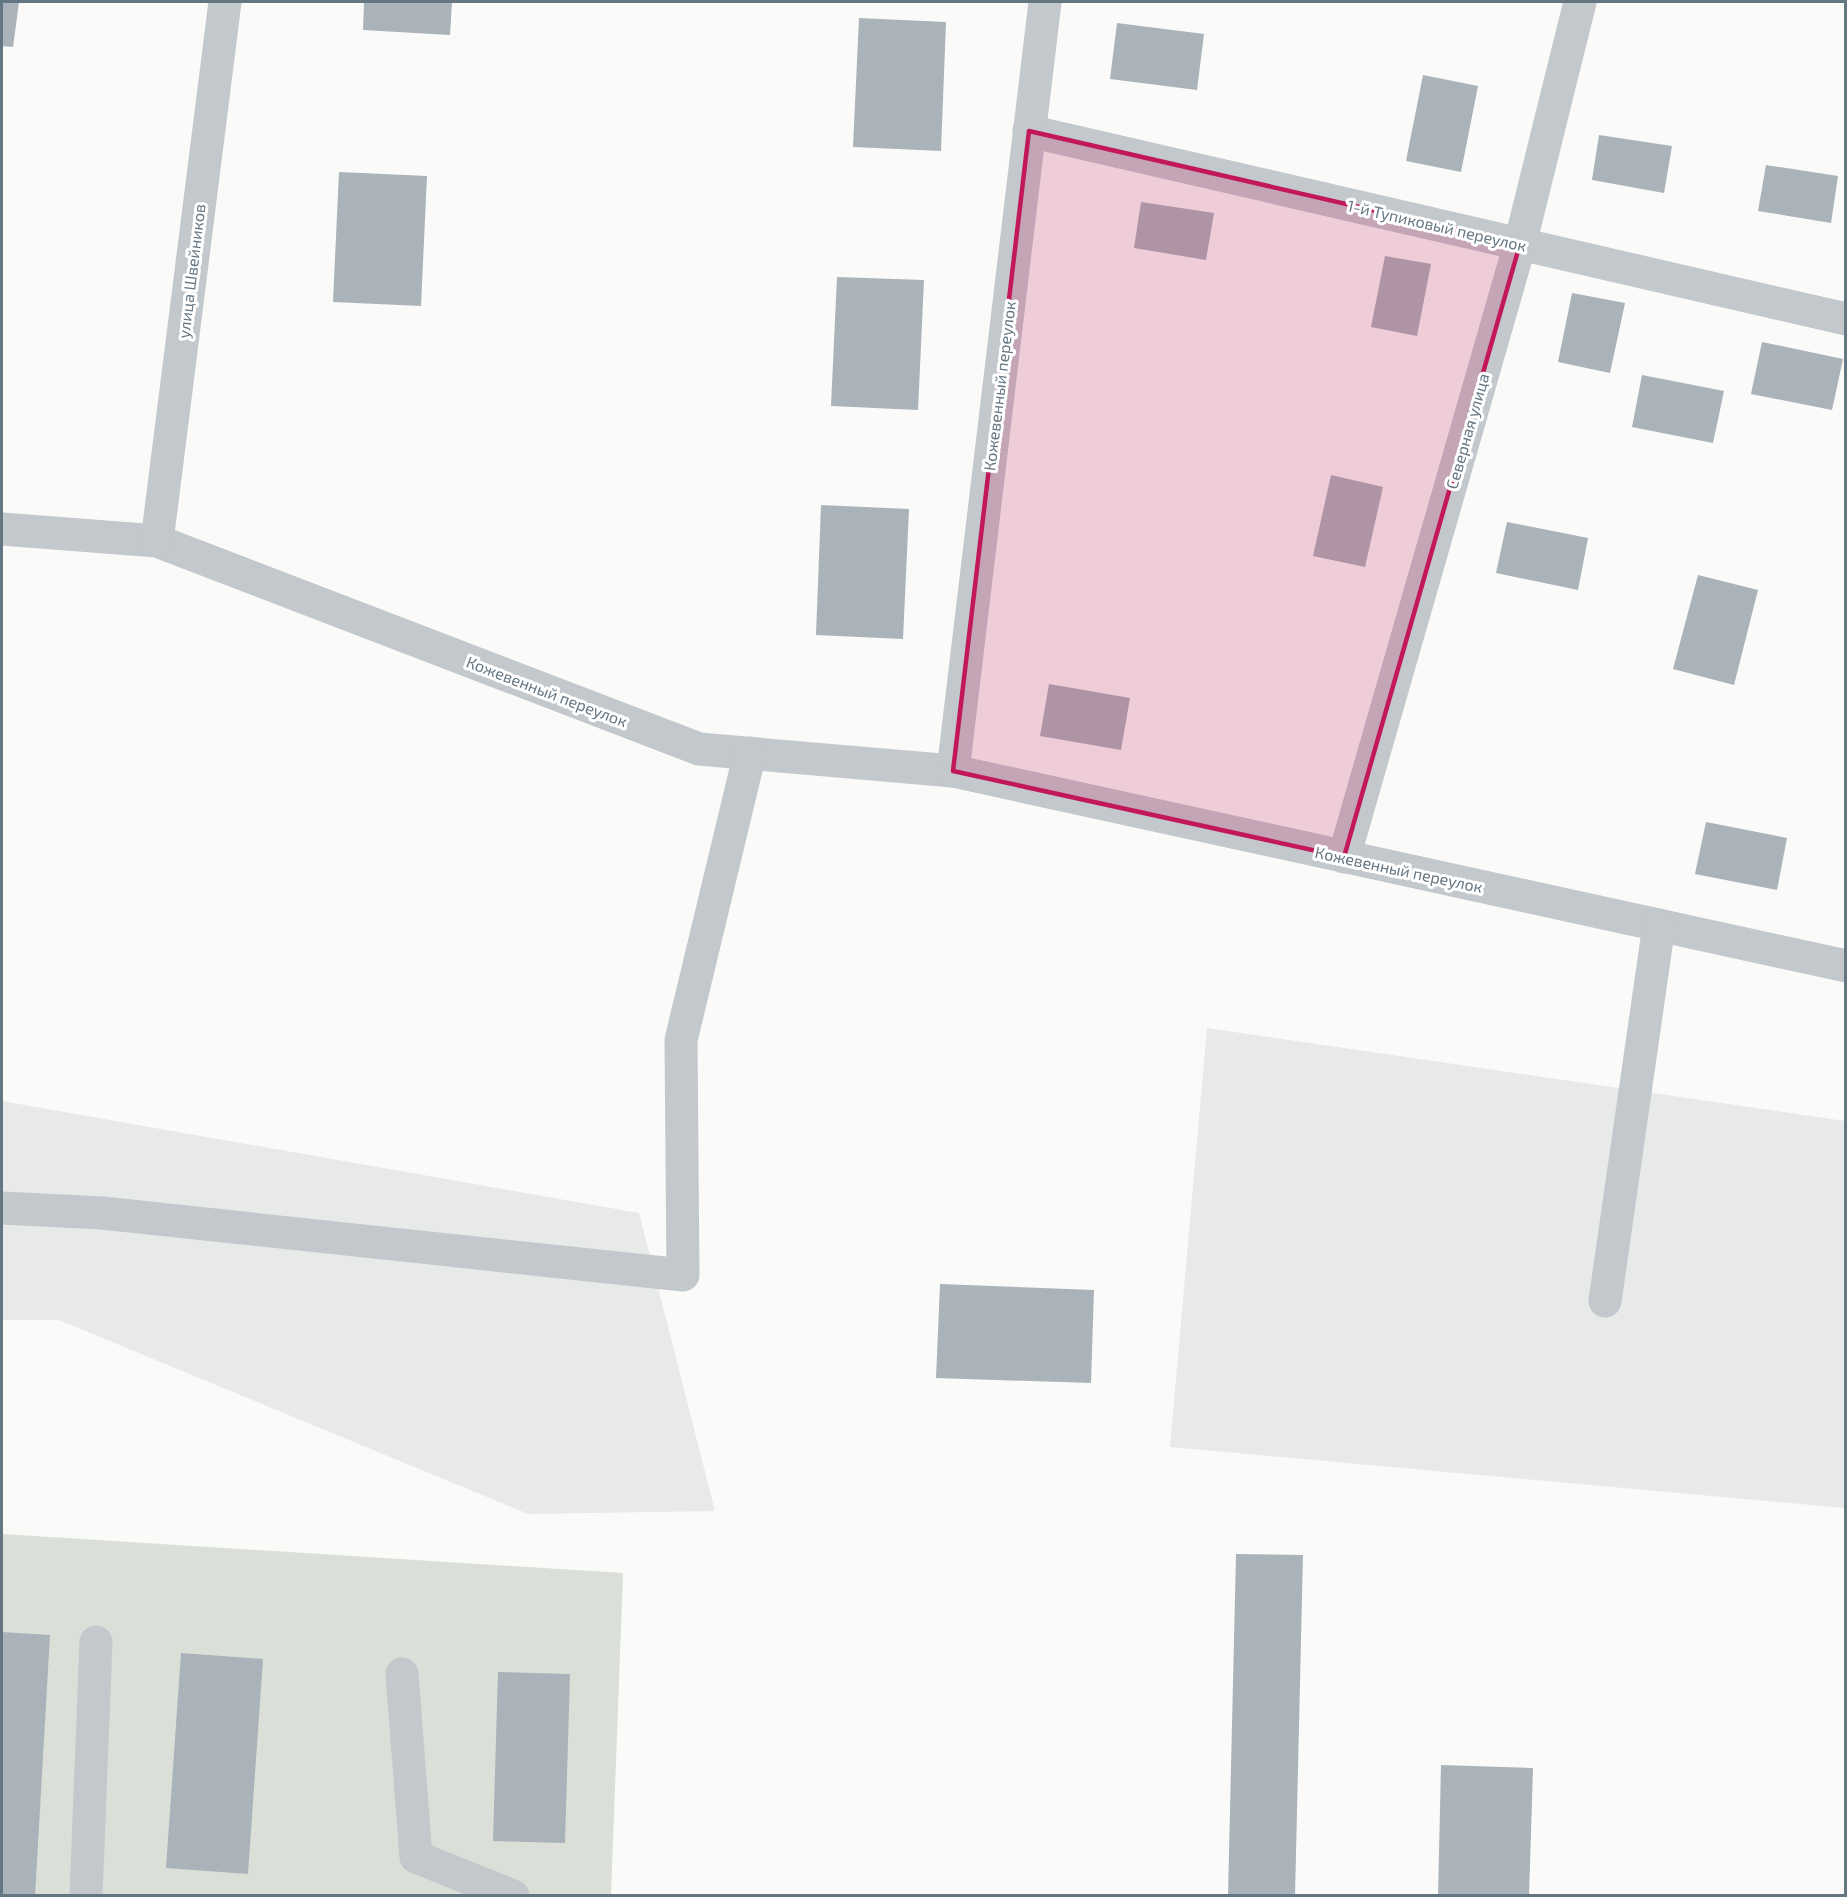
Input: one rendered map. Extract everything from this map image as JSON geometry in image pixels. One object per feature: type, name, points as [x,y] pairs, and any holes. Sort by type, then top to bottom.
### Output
[{"type":"street","name":"улица Швейников","points":[[158,541],[225,2]]},
{"type":"street","name":"Кожевенный переулок","points":[[953,771],[1045,2]]},
{"type":"street","name":"Северная улица","points":[[1344,857],[1520,244],[1581,2]]},
{"type":"street","name":"1-й Тупиковый переулок","points":[[1029,131],[1845,319]]},
{"type":"street","name":"Кожевенный переулок","points":[[2,529],[158,541],[699,749],[953,771],[1845,966]]},
{"type":"street","points":[[2,1208],[102,1213],[683,1275],[681,1040],[750,753]]},
{"type":"street","points":[[1605,1301],[1659,925]]},
{"type":"street","points":[[86,1896],[96,1642]]},
{"type":"street","points":[[402,1674],[416,1857],[513,1896]]},
{"type":"highlighted area","points":[[1029,131],[1520,244],[1344,857],[953,771]]},
{"type":"shaded area","points":[[1207,1028],[1845,1121],[1845,1508],[1170,1447]]},
{"type":"shaded area","points":[[2,1101],[639,1213],[715,1511],[528,1514],[59,1320],[2,1320]]},
{"type":"shaded area","points":[[2,1534],[623,1573],[611,1895],[2,1895]]},
{"type":"building","points":[[2,2],[19,2],[13,47],[2,46]]},
{"type":"building","points":[[364,2],[452,2],[450,35],[363,30]]},
{"type":"building","points":[[859,18],[946,22],[941,151],[853,147]]},
{"type":"building","points":[[1117,23],[1204,34],[1197,90],[1110,79]]},
{"type":"building","points":[[1423,75],[1478,86],[1461,172],[1406,161]]},
{"type":"building","points":[[1599,135],[1672,146],[1664,193],[1592,180]]},
{"type":"building","points":[[1766,165],[1838,176],[1831,223],[1758,211]]},
{"type":"building","points":[[339,172],[427,176],[421,306],[333,302]]},
{"type":"building","points":[[1141,202],[1214,213],[1206,260],[1134,248]]},
{"type":"building","points":[[1385,256],[1431,264],[1417,336],[1371,327]]},
{"type":"building","points":[[837,277],[924,280],[918,410],[831,406]]},
{"type":"building","points":[[1572,293],[1625,303],[1610,373],[1558,362]]},
{"type":"building","points":[[1762,342],[1843,359],[1832,410],[1751,394]]},
{"type":"building","points":[[1642,375],[1724,391],[1713,443],[1632,427]]},
{"type":"building","points":[[1331,475],[1383,487],[1365,567],[1313,556]]},
{"type":"building","points":[[821,505],[909,509],[903,639],[816,635]]},
{"type":"building","points":[[1507,522],[1588,538],[1578,590],[1496,573]]},
{"type":"building","points":[[1698,575],[1758,590],[1734,685],[1673,669]]},
{"type":"building","points":[[1049,684],[1130,698],[1121,750],[1040,736]]},
{"type":"building","points":[[1706,822],[1787,838],[1777,890],[1695,874]]},
{"type":"building","points":[[940,1284],[1094,1290],[1091,1383],[936,1378]]},
{"type":"building","points":[[1236,1554],[1303,1555],[1295,1896],[1228,1896]]},
{"type":"building","points":[[2,1632],[50,1635],[35,1896],[2,1896]]},
{"type":"building","points":[[181,1653],[263,1659],[248,1874],[166,1868]]},
{"type":"building","points":[[498,1672],[570,1674],[565,1843],[493,1841]]},
{"type":"building","points":[[1441,1765],[1533,1768],[1529,1896],[1438,1896]]}]
